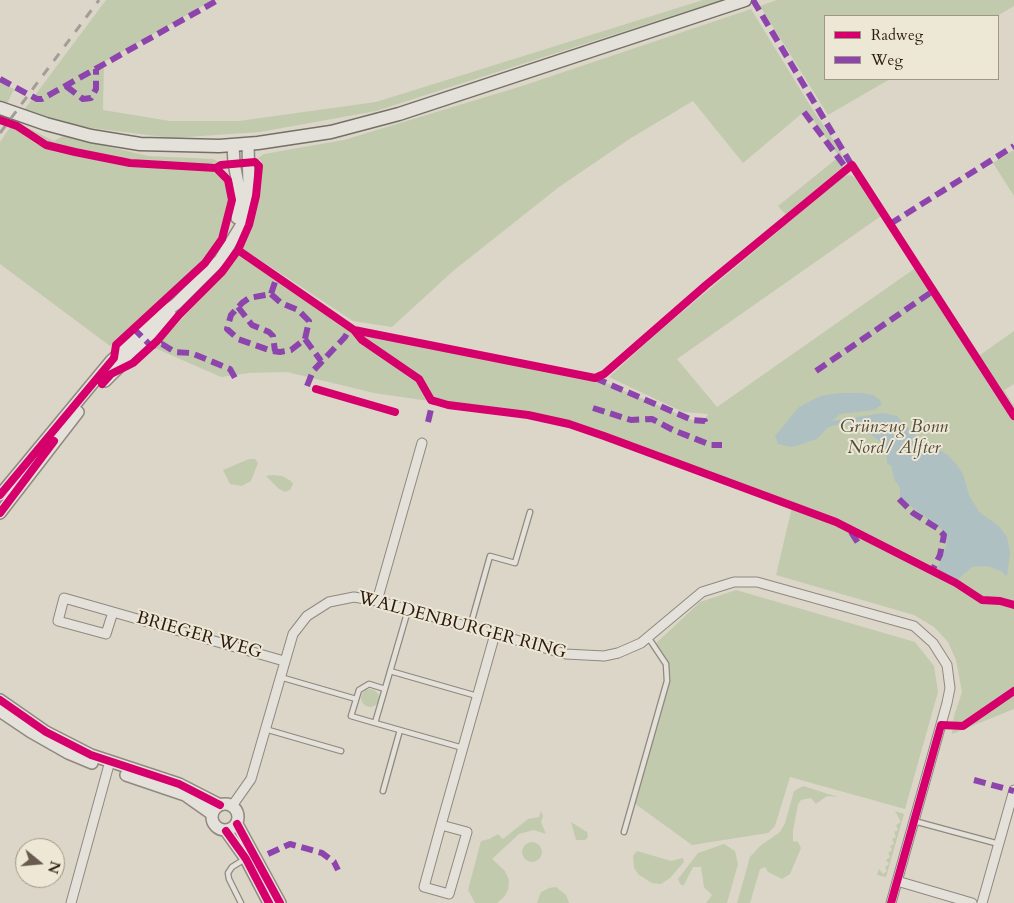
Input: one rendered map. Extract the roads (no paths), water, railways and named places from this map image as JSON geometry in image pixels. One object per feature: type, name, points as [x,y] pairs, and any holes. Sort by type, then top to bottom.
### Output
[{"type":"main road","points":[[0,108],[55,127],[130,142],[248,144],[331,132],[399,114],[740,2]]},
{"type":"street","points":[[0,495],[155,319],[176,304],[220,260],[241,226],[247,204],[249,186],[248,144]]},
{"type":"street","points":[[232,240],[239,188],[233,145]]},
{"type":"street","points":[[0,513],[114,364]]},
{"type":"street","points":[[377,601],[422,443]]},
{"type":"street","name":"WALDENBURGER RING","points":[[226,806],[251,779],[293,634],[307,616],[318,608],[342,598],[354,596],[377,601],[566,654],[593,656],[618,653],[648,637],[702,592],[715,586],[744,581],[770,584],[906,623],[921,631],[944,658],[949,676],[949,695],[891,903]]},
{"type":"street","name":"BRIEGER WEG","points":[[113,612],[106,634],[58,621],[64,598],[113,612],[284,661]]},
{"type":"street","points":[[441,825],[467,832],[449,894],[424,887],[441,825],[478,696],[495,634]]},
{"type":"street","points":[[0,700],[46,732],[110,765],[176,791],[192,799],[212,814],[215,826],[226,831],[246,859],[270,903]]},
{"type":"street","points":[[0,711],[68,753],[179,784],[226,806],[239,816],[237,824],[226,831]]},
{"type":"street","points":[[71,903],[110,765]]},
{"type":"street","points":[[982,903],[998,844],[1009,823],[1014,790]]},
{"type":"street","points":[[212,814],[226,806]]},
{"type":"street","points":[[237,824],[280,903]]},
{"type":"street","points":[[897,881],[972,903]]},
{"type":"lane","points":[[470,627],[490,556],[515,563],[530,512]]},
{"type":"lane","points":[[375,723],[408,610]]},
{"type":"lane","points":[[624,832],[667,681],[666,664],[648,637]]},
{"type":"lane","points":[[390,672],[478,696]]},
{"type":"lane","points":[[280,677],[356,699]]},
{"type":"lane","points":[[385,689],[368,684],[359,690],[351,716],[463,748]]},
{"type":"lane","points":[[265,729],[341,751]]},
{"type":"lane","points":[[384,791],[400,730]]},
{"type":"lane","points":[[914,821],[998,844]]},
{"type":"lane","points":[[240,903],[228,874],[232,866],[246,859]]},
{"type":"railway","points":[[0,133],[99,0]]},
{"type":"park label","name":"Grünzug Bonn Nord/ Alfter","points":[[894,438]]}]
